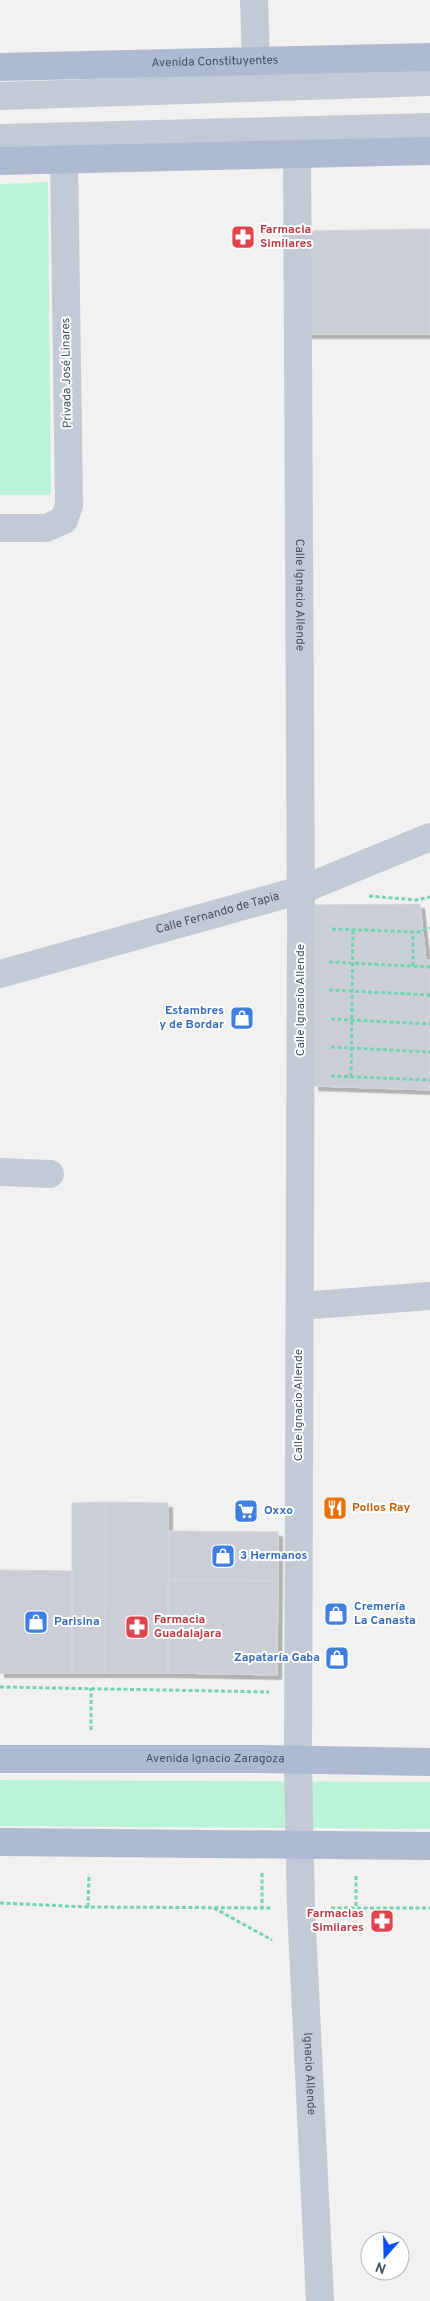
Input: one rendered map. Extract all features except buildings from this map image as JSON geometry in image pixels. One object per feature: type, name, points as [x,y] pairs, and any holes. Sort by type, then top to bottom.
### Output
[{"type":"main road","name":"Avenida Constituyentes","points":[[0,67],[430,57]]},
{"type":"main road","points":[[0,161],[430,151]]},
{"type":"main road","name":"Avenida Ignacio Zaragoza","points":[[0,1759],[430,1762]]},
{"type":"main road","points":[[0,1842],[430,1846]]},
{"type":"street","points":[[254,0],[256,61]]},
{"type":"street","points":[[0,96],[430,82]]},
{"type":"street","points":[[0,138],[430,127]]},
{"type":"street","name":"Calle Ignacio Allende","points":[[297,154],[301,890],[298,1760],[300,1845]]},
{"type":"street","name":"Privada José Linares","points":[[0,528],[46,528],[64,520],[69,505],[64,159]]},
{"type":"street","name":"Calle Fernando de Tapia","points":[[0,974],[301,890],[430,837]]},
{"type":"street","points":[[0,1172],[50,1174]]},
{"type":"street","points":[[300,1306],[430,1296]]},
{"type":"street","name":"Ignacio Allende","points":[[300,1845],[301,1908],[320,2301]]},
{"type":"path","points":[[301,927],[413,932],[430,928]]},
{"type":"path","points":[[351,1076],[353,930]]},
{"type":"path","points":[[413,932],[413,966]]},
{"type":"path","points":[[301,961],[430,967]]},
{"type":"path","points":[[301,989],[430,995]]},
{"type":"path","points":[[301,1018],[430,1024]]},
{"type":"path","points":[[301,1045],[430,1052]]},
{"type":"path","points":[[301,1075],[430,1080]]},
{"type":"path","points":[[0,1687],[299,1692]]},
{"type":"path","points":[[90,1759],[91,1688]]},
{"type":"path","points":[[0,1903],[88,1907],[430,1908]]},
{"type":"path","points":[[213,1908],[304,1958]]},
{"type":"green space","points":[[48,182],[51,495],[0,495],[0,184]]},
{"type":"green space","points":[[0,1780],[430,1782],[430,1829],[0,1826]]},
{"type":"place","name":"Farmacia Similares","points":[[243,237]]},
{"type":"place","name":"Estambres y de Bordar","points":[[242,1018]]},
{"type":"place","name":"Pollos Ray","points":[[335,1508]]},
{"type":"place","name":"Oxxo","points":[[246,1511]]},
{"type":"place","name":"3 Hermanos","points":[[223,1556]]},
{"type":"place","name":"Cremería La Canasta","points":[[336,1614]]},
{"type":"place","name":"Parisina","points":[[36,1622]]},
{"type":"place","name":"Farmacia Guadalajara","points":[[137,1627]]},
{"type":"place","name":"Zapataría Gaba","points":[[337,1658]]},
{"type":"place","name":"Farmacias Similares","points":[[382,1921]]}]
